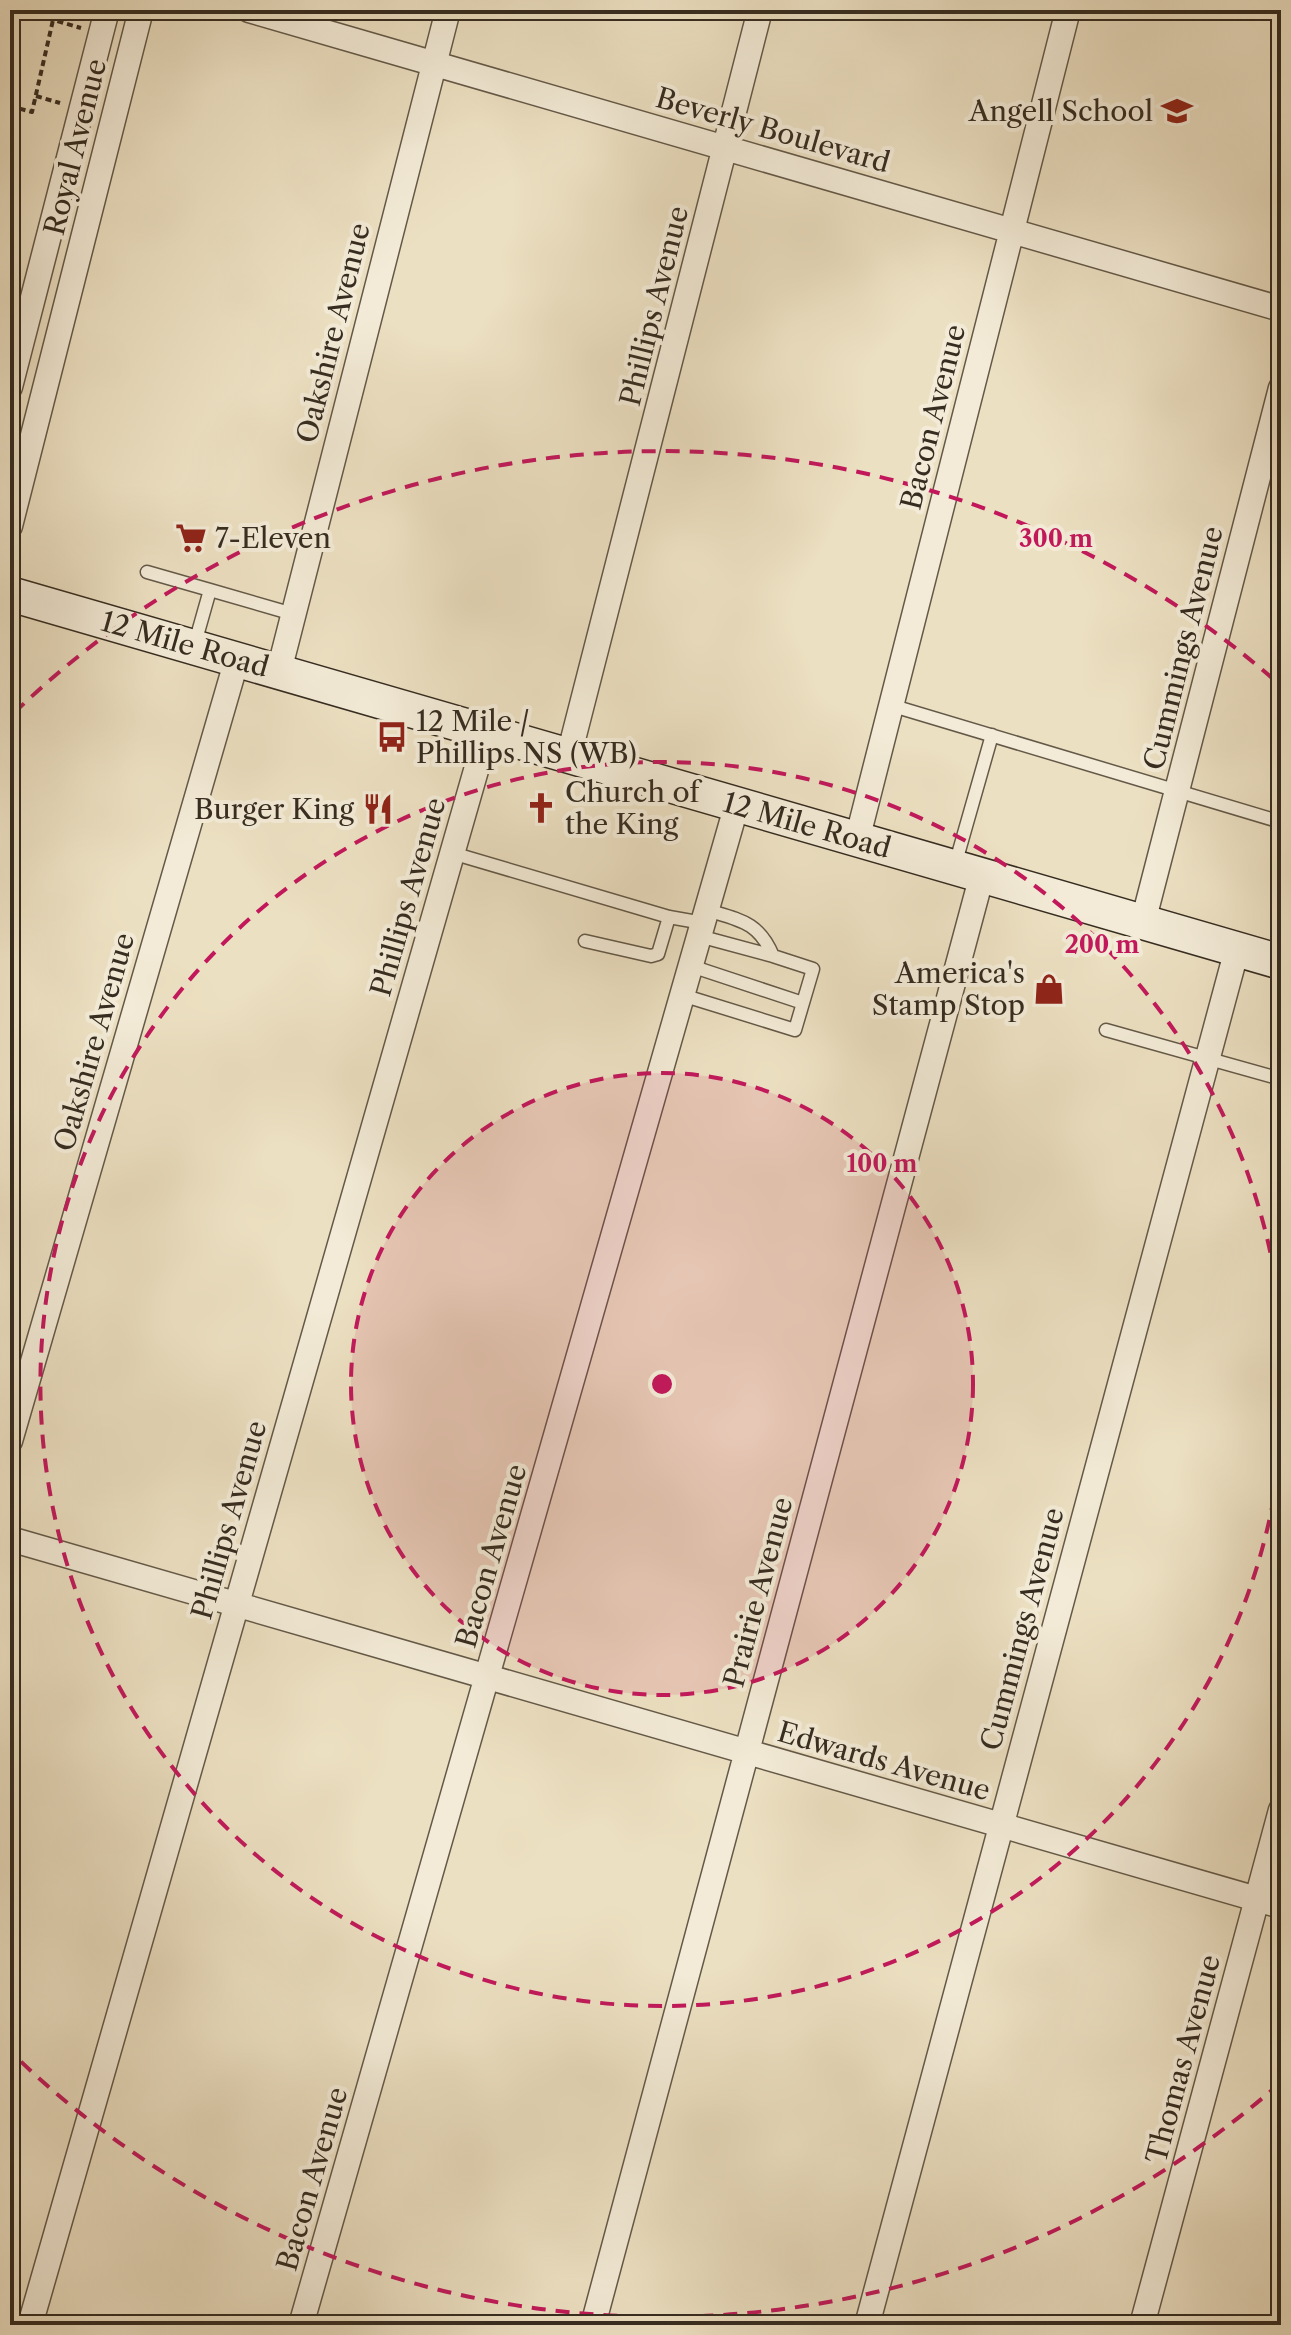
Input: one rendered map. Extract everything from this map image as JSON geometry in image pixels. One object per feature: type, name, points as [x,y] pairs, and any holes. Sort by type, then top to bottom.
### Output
[{"type":"main road","name":"12 Mile Road","points":[[10,594],[1281,962]]},
{"type":"street","name":"Royal Avenue","points":[[10,387],[107,10]]},
{"type":"street","name":"Royal Avenue","points":[[10,526],[141,10]]},
{"type":"street","name":"Beverly Boulevard","points":[[249,10],[1281,309]]},
{"type":"street","name":"Oakshire Avenue","points":[[279,671],[448,10]]},
{"type":"street","name":"Phillips Avenue","points":[[569,755],[760,10]]},
{"type":"street","name":"Bacon Avenue","points":[[857,840],[1068,10]]},
{"type":"street","points":[[35,290],[49,284],[59,288],[67,300]]},
{"type":"street","name":"Cummings Avenue","points":[[1143,922],[1281,388]]},
{"type":"street","name":"Oakshire Avenue","points":[[10,1441],[237,659]]},
{"type":"street","name":"Phillips Avenue","points":[[30,2325],[487,732]]},
{"type":"street","name":"Bacon Avenue","points":[[301,2325],[737,804]]},
{"type":"street","name":"Prairie Avenue","points":[[593,2325],[746,1753],[968,872]]},
{"type":"street","name":"Cummings Avenue","points":[[867,2325],[1237,949]]},
{"type":"street","name":"Edwards Avenue","points":[[10,1539],[1281,1906]]},
{"type":"street","name":"Thomas Avenue","points":[[1142,2325],[1281,1810]]},
{"type":"lane","points":[[147,572],[293,614]]},
{"type":"lane","points":[[194,647],[210,590]]},
{"type":"lane","points":[[890,705],[1281,822]]},
{"type":"lane","points":[[968,872],[992,735]]},
{"type":"lane","points":[[452,853],[669,917],[703,923],[746,922],[765,936],[773,956]]},
{"type":"lane","points":[[585,941],[651,956],[658,954],[669,917]]},
{"type":"lane","points":[[682,995],[795,1030],[813,969],[773,956],[703,923]]},
{"type":"lane","points":[[691,966],[803,1003]]},
{"type":"lane","points":[[1106,1030],[1281,1079]]},
{"type":"path","points":[[19,10],[83,29]]},
{"type":"path","points":[[10,106],[32,112],[53,20]]},
{"type":"path","points":[[36,96],[65,104]]},
{"type":"place","name":"Angell School","points":[[1177,111]]},
{"type":"place","name":"7-Eleven","points":[[191,538]]},
{"type":"place","name":"12 Mile / Phillips NS (WB)","points":[[392,737]]},
{"type":"place","name":"Church of the King","points":[[541,808]]},
{"type":"place","name":"Burger King","points":[[378,809]]},
{"type":"place","name":"America's Stamp Stop","points":[[1049,989]]}]
